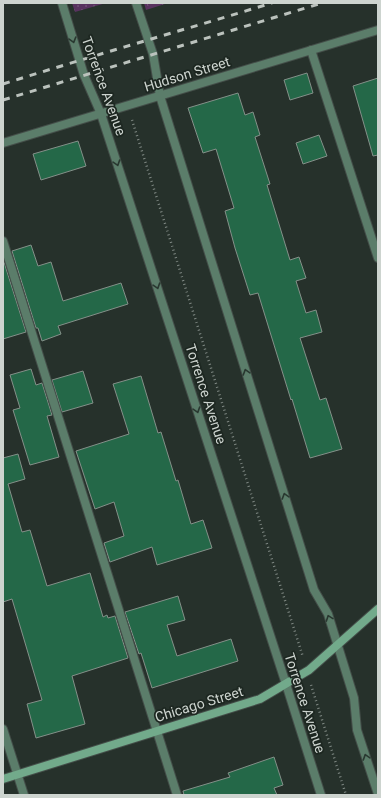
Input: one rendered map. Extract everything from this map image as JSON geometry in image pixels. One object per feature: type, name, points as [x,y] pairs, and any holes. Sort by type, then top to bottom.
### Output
[{"type":"main road","name":"Chicago Street","points":[[3,779],[260,699],[309,670],[378,609]]},
{"type":"street","name":"Torrence Avenue","points":[[62,3],[84,75],[101,114],[321,795]]},
{"type":"street","points":[[136,3],[153,54],[160,96],[314,590],[328,614],[354,698],[357,730],[378,794]]},
{"type":"street","name":"Hudson Street","points":[[3,143],[378,30]]},
{"type":"street","points":[[311,50],[378,258]]},
{"type":"street","points":[[3,241],[177,795]]},
{"type":"street","points":[[3,729],[24,795]]},
{"type":"path","points":[[132,120],[298,644]]},
{"type":"path","points":[[313,690],[346,795]]},
{"type":"green space","points":[[72,3],[106,3],[75,12]]},
{"type":"green space","points":[[144,3],[168,3],[146,10]]},
{"type":"building","points":[[307,73],[313,93],[290,100],[284,80]]},
{"type":"building","points":[[378,78],[378,155],[373,156],[353,86]]},
{"type":"building","points":[[238,93],[245,115],[253,112],[260,135],[255,137],[270,184],[267,185],[290,260],[299,257],[306,278],[296,281],[306,313],[316,310],[322,332],[300,338],[320,400],[326,398],[342,449],[310,458],[258,293],[250,295],[235,248],[225,211],[234,208],[216,149],[203,153],[188,108]]},
{"type":"building","points":[[319,135],[327,156],[303,164],[296,143]]},
{"type":"building","points":[[78,141],[86,166],[41,180],[33,154]]},
{"type":"building","points":[[31,245],[38,266],[51,262],[63,301],[121,283],[128,304],[58,326],[61,334],[42,341],[38,328],[36,328],[12,251]]},
{"type":"building","points":[[3,259],[26,332],[3,339]]},
{"type":"building","points":[[31,369],[36,385],[42,383],[52,415],[47,416],[59,457],[30,465],[13,410],[20,408],[10,375]]},
{"type":"building","points":[[83,371],[93,403],[62,412],[52,380]]},
{"type":"building","points":[[141,376],[158,433],[161,432],[176,481],[178,480],[191,524],[203,520],[212,548],[157,565],[152,547],[110,562],[104,543],[124,536],[114,502],[95,509],[76,451],[129,434],[113,384]]},
{"type":"building","points":[[18,454],[25,479],[8,484],[22,532],[30,530],[47,586],[90,573],[103,617],[107,615],[108,618],[115,616],[128,658],[72,676],[85,724],[36,738],[27,704],[42,700],[12,599],[3,602],[3,458]]},
{"type":"building","points":[[178,596],[185,620],[167,625],[177,656],[231,639],[238,661],[152,688],[141,653],[139,654],[125,612]]},
{"type":"building","points":[[274,757],[283,785],[274,788],[277,795],[184,795],[183,791],[230,777],[228,773]]},
{"type":"railway","points":[[3,84],[272,3]]},
{"type":"railway","points":[[3,100],[322,3]]}]
